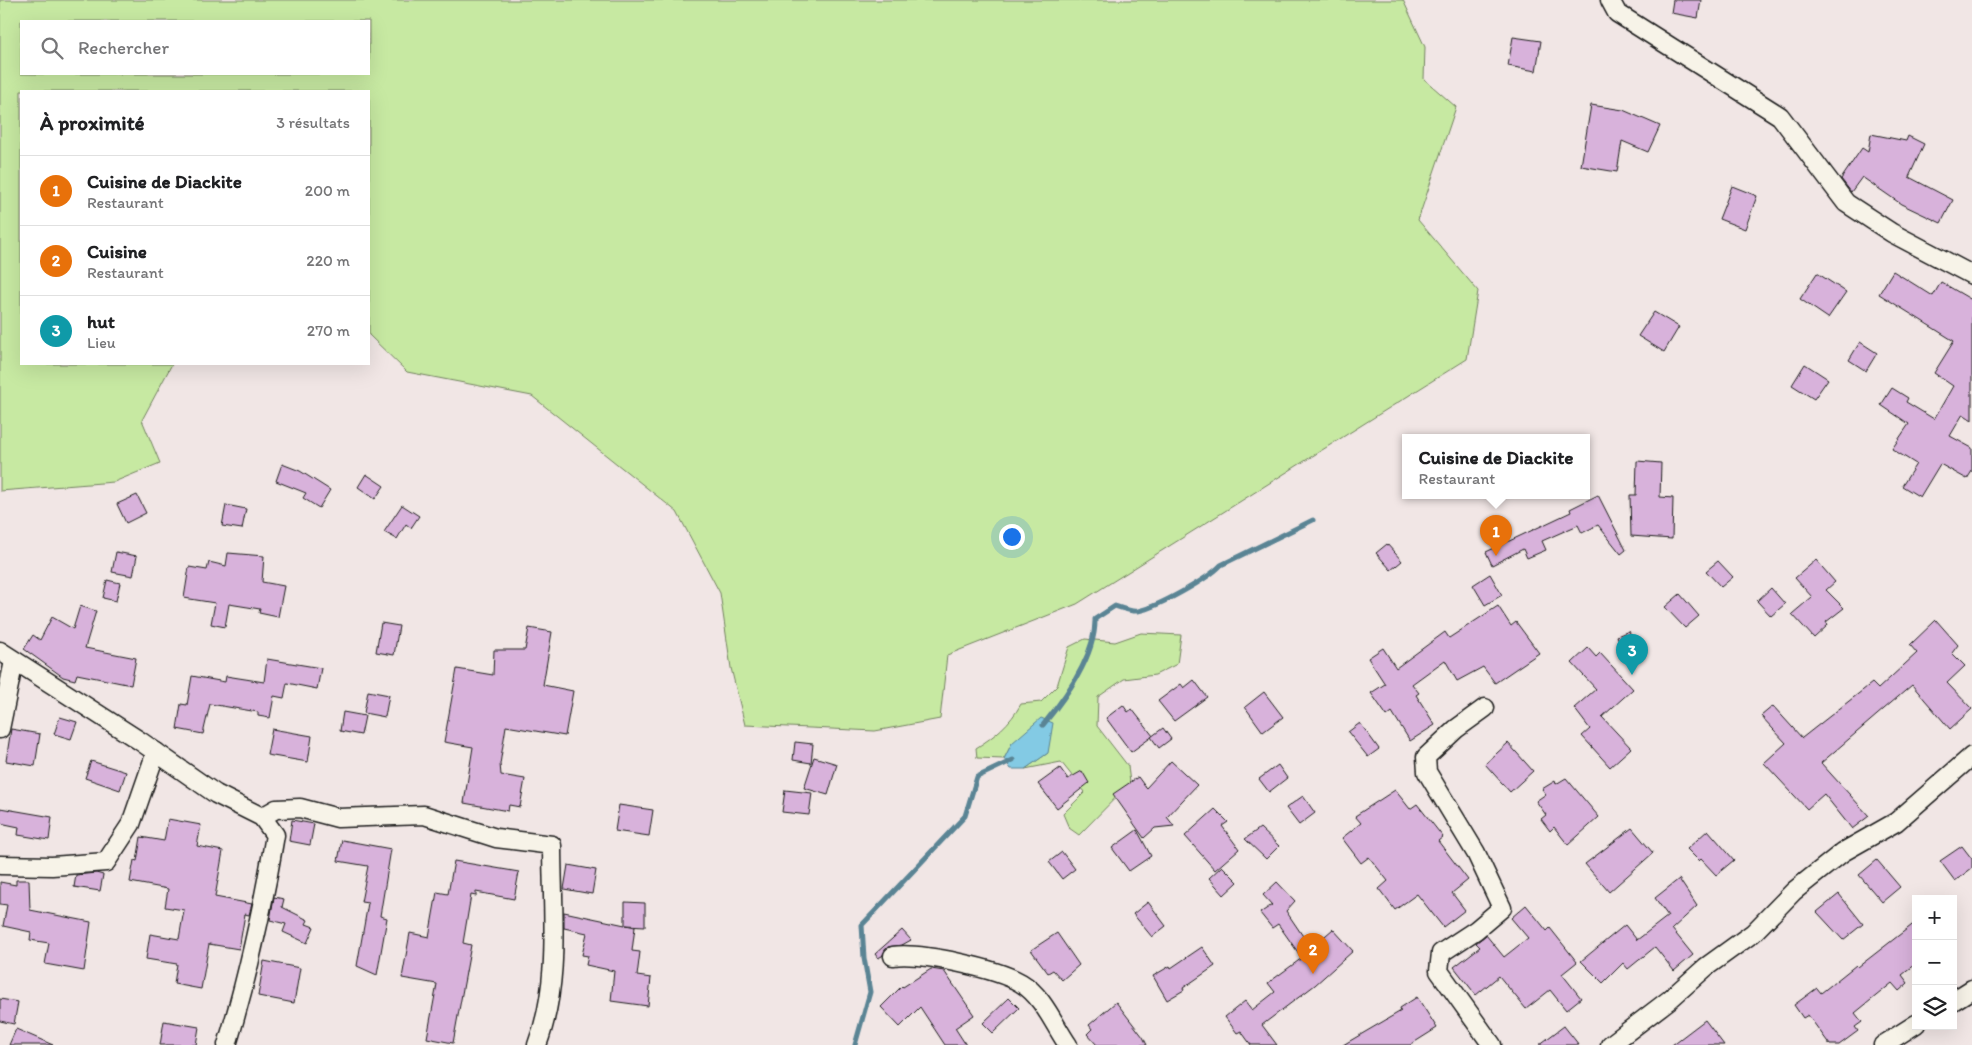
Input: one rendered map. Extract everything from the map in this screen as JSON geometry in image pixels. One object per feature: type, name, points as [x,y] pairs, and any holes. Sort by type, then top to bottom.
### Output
[{"type":"street","points":[[1610,0],[1617,13],[1780,116],[1846,204],[1892,233],[1972,275]]},
{"type":"street","points":[[0,729],[7,656],[156,752],[216,794],[262,817],[275,835],[261,914],[243,994],[226,1045]]},
{"type":"street","points":[[1485,708],[1440,742],[1426,757],[1426,764],[1427,772],[1476,853],[1502,908],[1476,930],[1441,953],[1439,971],[1492,1045]]},
{"type":"street","points":[[0,865],[52,866],[106,862],[131,824],[156,752]]},
{"type":"street","points":[[1610,1045],[1669,1000],[1706,967],[1753,933],[1794,891],[1844,852],[1896,822],[1972,756]]},
{"type":"street","points":[[262,817],[276,810],[300,808],[338,818],[424,815],[496,838],[552,845],[553,981],[537,1045]]},
{"type":"street","points":[[894,956],[932,957],[978,967],[1022,983],[1042,1005],[1068,1045]]},
{"type":"street","points":[[1957,998],[1972,989]]},
{"type":"street","points":[[1883,1045],[1912,1027]]},
{"type":"green space","points":[[0,0],[1403,0],[1425,47],[1424,79],[1456,107],[1418,220],[1478,291],[1467,359],[1077,604],[947,655],[940,719],[875,731],[745,725],[731,668],[720,593],[677,512],[532,396],[407,372],[370,336],[370,90],[20,90],[20,365],[171,365],[142,420],[160,463],[114,482],[0,491]]},
{"type":"green space","points":[[1141,633],[1181,635],[1177,664],[1155,675],[1124,679],[1098,697],[1097,726],[1128,766],[1130,783],[1079,835],[1069,828],[1063,814],[1085,792],[1061,762],[1025,769],[1048,753],[1012,743],[1004,759],[977,758],[976,748],[1002,729],[1021,704],[1041,702],[1057,686],[1069,647],[1085,639],[1115,642]]},
{"type":"water","points":[[1041,718],[1053,723],[1048,753],[1025,769],[1011,769],[1004,759],[1012,743]]},
{"type":"building","points":[[1673,0],[1701,0],[1698,18],[1671,13]]},
{"type":"building","points":[[1513,37],[1541,41],[1536,71],[1508,66]]},
{"type":"building","points":[[1591,105],[1623,110],[1660,126],[1648,152],[1622,141],[1617,172],[1581,166]]},
{"type":"building","points":[[1871,134],[1906,141],[1908,136],[1924,144],[1909,177],[1953,200],[1941,223],[1901,204],[1862,177],[1851,192],[1841,179],[1862,148],[1868,152]]},
{"type":"building","points":[[1732,186],[1757,196],[1745,229],[1719,219]]},
{"type":"building","points":[[1893,271],[1933,296],[1941,282],[1972,300],[1972,420],[1963,414],[1950,436],[1972,448],[1972,471],[1967,479],[1940,464],[1920,497],[1902,486],[1916,464],[1892,449],[1909,424],[1881,405],[1892,388],[1908,398],[1906,402],[1934,419],[1953,386],[1934,373],[1954,341],[1879,294]]},
{"type":"building","points":[[1817,273],[1846,292],[1828,318],[1800,299]]},
{"type":"building","points":[[1654,312],[1679,327],[1664,352],[1638,336]]},
{"type":"building","points":[[1860,342],[1877,353],[1866,371],[1849,360]]},
{"type":"building","points":[[1805,364],[1828,379],[1814,399],[1792,385]]},
{"type":"building","points":[[1637,461],[1661,463],[1660,497],[1673,498],[1672,539],[1631,536],[1630,495],[1636,495]]},
{"type":"building","points":[[282,464],[300,471],[330,490],[319,508],[303,498],[306,493],[276,481]]},
{"type":"building","points":[[366,474],[384,486],[375,499],[358,487]]},
{"type":"building","points":[[137,495],[146,513],[126,523],[117,504]]},
{"type":"building","points":[[1598,495],[1626,550],[1621,554],[1598,525],[1582,533],[1578,525],[1542,541],[1546,550],[1527,558],[1523,549],[1492,565],[1486,552],[1571,512],[1570,509]]},
{"type":"building","points":[[226,505],[246,509],[242,529],[222,526]]},
{"type":"building","points":[[402,505],[419,516],[411,528],[406,524],[397,539],[384,532]]},
{"type":"building","points":[[1387,544],[1402,561],[1391,570],[1376,553]]},
{"type":"building","points":[[116,552],[137,556],[133,576],[112,572]]},
{"type":"building","points":[[228,553],[264,556],[262,582],[284,586],[278,617],[259,613],[260,609],[229,604],[225,627],[211,624],[215,603],[184,598],[189,567],[207,570],[209,562],[226,566]]},
{"type":"building","points":[[1816,560],[1835,582],[1826,590],[1844,608],[1826,622],[1828,625],[1814,638],[1792,614],[1812,597],[1795,578]]},
{"type":"building","points":[[1718,561],[1733,577],[1721,587],[1706,571]]},
{"type":"building","points":[[1490,574],[1502,595],[1485,605],[1473,585]]},
{"type":"building","points":[[107,580],[120,583],[116,601],[103,598]]},
{"type":"building","points":[[1771,588],[1785,604],[1771,616],[1757,601]]},
{"type":"building","points":[[1680,594],[1699,616],[1685,628],[1665,607]]},
{"type":"building","points":[[80,606],[96,611],[85,648],[136,658],[131,685],[77,674],[75,680],[63,677],[24,649],[33,635],[40,640],[52,617],[73,629]]},
{"type":"building","points":[[1498,606],[1511,626],[1516,622],[1539,653],[1495,683],[1483,667],[1457,681],[1445,660],[1412,684],[1419,693],[1416,695],[1435,725],[1410,741],[1392,712],[1387,716],[1371,693],[1385,684],[1368,658],[1383,648],[1396,668],[1445,632],[1449,638]]},
{"type":"building","points":[[1936,620],[1958,645],[1952,653],[1965,666],[1947,683],[1972,709],[1950,729],[1912,685],[1821,763],[1869,816],[1852,829],[1824,794],[1807,809],[1764,763],[1786,743],[1761,716],[1773,706],[1802,738],[1872,683],[1878,689],[1917,653],[1910,645]]},
{"type":"building","points":[[381,623],[399,626],[394,655],[376,652]]},
{"type":"building","points":[[529,628],[552,632],[543,685],[573,691],[565,736],[506,726],[500,764],[501,775],[525,779],[520,807],[509,805],[508,811],[464,803],[473,747],[444,742],[457,669],[493,675],[494,650],[525,650]]},
{"type":"building","points":[[1629,631],[1635,644],[1623,650],[1617,636]]},
{"type":"building","points":[[1588,648],[1596,657],[1600,653],[1633,689],[1602,717],[1631,748],[1610,767],[1582,736],[1590,729],[1574,708],[1596,689],[1572,663]]},
{"type":"building","points":[[267,659],[321,668],[317,689],[287,683],[284,698],[274,696],[270,718],[258,716],[258,712],[210,704],[203,734],[177,729],[181,704],[187,705],[192,676],[225,682],[226,676],[264,682]]},
{"type":"building","points":[[1194,680],[1207,697],[1174,721],[1158,701],[1181,684],[1184,688]]},
{"type":"building","points":[[368,691],[389,695],[385,717],[364,713]]},
{"type":"building","points":[[1264,692],[1283,717],[1263,732],[1245,707]]},
{"type":"building","points":[[1123,705],[1128,712],[1132,709],[1153,736],[1131,752],[1106,718]]},
{"type":"building","points":[[343,712],[365,716],[361,735],[340,731]]},
{"type":"building","points":[[60,717],[77,722],[71,739],[54,734]]},
{"type":"building","points":[[1360,723],[1379,749],[1368,757],[1348,732]]},
{"type":"building","points":[[1163,728],[1171,739],[1159,748],[1151,737]]},
{"type":"building","points":[[11,729],[40,734],[35,766],[6,761]]},
{"type":"building","points":[[272,729],[312,736],[308,762],[267,755]]},
{"type":"building","points":[[795,742],[813,744],[811,763],[793,760]]},
{"type":"building","points":[[1508,743],[1533,771],[1510,792],[1485,764]]},
{"type":"building","points":[[814,757],[837,764],[828,795],[804,788]]},
{"type":"building","points":[[91,761],[126,772],[120,790],[85,778]]},
{"type":"building","points":[[1171,761],[1197,785],[1167,817],[1174,826],[1155,828],[1144,838],[1113,794],[1138,777],[1146,788]]},
{"type":"building","points":[[1278,765],[1287,778],[1269,792],[1259,779]]},
{"type":"building","points":[[1060,768],[1068,779],[1082,771],[1089,783],[1057,808],[1038,784]]},
{"type":"building","points":[[1566,778],[1599,817],[1568,845],[1554,827],[1550,831],[1541,819],[1546,815],[1536,801],[1546,794],[1542,789],[1555,781],[1556,784]]},
{"type":"building","points":[[785,790],[812,793],[809,815],[782,812]]},
{"type":"building","points":[[1395,790],[1410,809],[1417,804],[1443,837],[1438,841],[1468,880],[1452,893],[1465,910],[1443,927],[1417,894],[1395,910],[1379,889],[1388,881],[1369,857],[1361,863],[1342,838],[1361,823],[1355,816]]},
{"type":"building","points":[[1303,796],[1315,813],[1299,825],[1286,808]]},
{"type":"building","points":[[619,805],[653,810],[649,836],[615,831]]},
{"type":"building","points":[[0,808],[52,817],[49,840],[18,835],[19,827],[0,823]]},
{"type":"building","points":[[1215,809],[1228,822],[1222,826],[1239,849],[1215,870],[1185,836]]},
{"type":"building","points":[[168,819],[201,825],[197,846],[223,851],[215,897],[252,904],[249,915],[245,914],[239,949],[209,944],[201,989],[174,984],[177,964],[146,959],[150,934],[179,939],[184,910],[165,907],[168,889],[130,882],[134,860],[137,861],[141,837],[164,841]]},
{"type":"building","points":[[292,820],[314,824],[310,845],[289,841]]},
{"type":"building","points":[[1260,828],[1279,846],[1266,859],[1245,839]]},
{"type":"building","points":[[1632,828],[1653,853],[1609,892],[1585,864]]},
{"type":"building","points":[[1137,830],[1151,856],[1129,871],[1112,848]]},
{"type":"building","points":[[1708,830],[1734,860],[1716,875],[1701,859],[1699,861],[1687,849]]},
{"type":"building","points":[[342,840],[391,849],[380,916],[387,918],[377,975],[357,966],[368,903],[361,902],[368,866],[338,861]]},
{"type":"building","points":[[1962,846],[1972,859],[1972,868],[1955,881],[1940,861]]},
{"type":"building","points":[[1062,852],[1075,869],[1062,879],[1049,862]]},
{"type":"building","points":[[1877,860],[1900,887],[1882,902],[1859,875]]},
{"type":"building","points":[[454,861],[519,872],[514,899],[476,892],[476,896],[471,895],[463,943],[471,945],[453,1043],[427,1038],[437,984],[402,978],[410,933],[429,937],[437,892],[448,894]]},
{"type":"building","points":[[568,865],[596,870],[592,894],[564,889]]},
{"type":"building","points":[[1222,866],[1238,882],[1224,895],[1209,878]]},
{"type":"building","points":[[96,873],[103,875],[100,891],[74,887],[76,875]]},
{"type":"building","points":[[1679,879],[1697,906],[1672,929],[1693,955],[1674,971],[1655,947],[1628,969],[1623,963],[1603,983],[1581,961],[1625,925],[1637,940],[1668,916],[1655,898]]},
{"type":"building","points":[[16,880],[29,880],[30,910],[91,922],[84,971],[45,964],[49,943],[30,940],[31,932],[3,926],[7,905],[0,904],[0,882],[16,885]]},
{"type":"building","points":[[1277,882],[1295,901],[1286,911],[1311,948],[1333,929],[1353,951],[1315,985],[1262,1025],[1277,1045],[1251,1045],[1241,1031],[1237,1033],[1225,1017],[1245,1001],[1252,1010],[1275,992],[1268,983],[1302,958],[1278,924],[1272,928],[1260,913],[1272,905],[1263,895]]},
{"type":"building","points":[[1839,894],[1863,924],[1843,940],[1817,912]]},
{"type":"building","points":[[274,897],[284,899],[282,907],[308,920],[306,924],[314,927],[307,943],[283,932],[286,924],[270,920]]},
{"type":"building","points":[[625,902],[645,903],[645,926],[626,925],[635,927],[632,951],[640,952],[637,976],[651,978],[648,1006],[611,1001],[614,971],[586,965],[588,956],[582,955],[587,933],[564,928],[564,912],[625,925]]},
{"type":"building","points":[[1148,902],[1166,926],[1152,937],[1133,914]]},
{"type":"building","points":[[1526,905],[1547,931],[1550,928],[1577,962],[1562,974],[1581,998],[1566,1010],[1550,990],[1526,1009],[1499,976],[1476,995],[1454,967],[1480,947],[1476,943],[1486,935],[1504,957],[1528,938],[1511,918]]},
{"type":"building","points":[[1912,925],[1912,967],[1902,975],[1908,983],[1899,991],[1892,983],[1855,1013],[1862,1022],[1855,1027],[1858,1031],[1839,1045],[1830,1045],[1808,1015],[1803,1018],[1794,1005],[1817,988],[1821,993],[1856,965],[1858,967]]},
{"type":"building","points":[[902,930],[911,940],[902,945],[888,947],[882,956],[878,958],[875,954]]},
{"type":"building","points":[[1057,933],[1079,965],[1062,980],[1053,970],[1048,973],[1031,950]]},
{"type":"building","points":[[1202,947],[1215,966],[1183,988],[1184,990],[1167,1000],[1153,976],[1170,966],[1171,968]]},
{"type":"building","points":[[264,961],[300,968],[294,1003],[258,996]]},
{"type":"building","points":[[931,969],[944,971],[974,1015],[955,1028],[966,1045],[945,1045],[920,1007],[900,1027],[881,1007],[902,986]]},
{"type":"building","points":[[1417,997],[1437,1028],[1410,1045],[1343,1045],[1401,1011],[1400,1008]]},
{"type":"building","points":[[1009,998],[1019,1008],[993,1033],[983,1023]]},
{"type":"building","points":[[0,999],[18,1002],[14,1024],[0,1021]]},
{"type":"building","points":[[1116,1002],[1147,1045],[1097,1045],[1087,1034],[1092,1029],[1089,1025]]},
{"type":"building","points":[[1705,1020],[1724,1045],[1672,1045]]},
{"type":"building","points":[[164,1021],[199,1027],[196,1045],[160,1045]]},
{"type":"building","points":[[1564,1026],[1579,1045],[1539,1045]]},
{"type":"building","points":[[16,1029],[53,1045],[9,1045]]},
{"type":"waterway","points":[[1043,725],[1061,702],[1085,662],[1094,633],[1095,619],[1115,606],[1126,610],[1138,611],[1158,604],[1194,585],[1221,565],[1313,520]]},
{"type":"waterway","points":[[855,1045],[870,992],[864,958],[862,925],[965,816],[977,777],[1013,760]]},
{"type":"place","name":"Cuisine de Diackite","points":[[1496,556]]},
{"type":"place","name":"hut","points":[[1632,675]]},
{"type":"place","name":"Cuisine","points":[[1313,974]]}]
